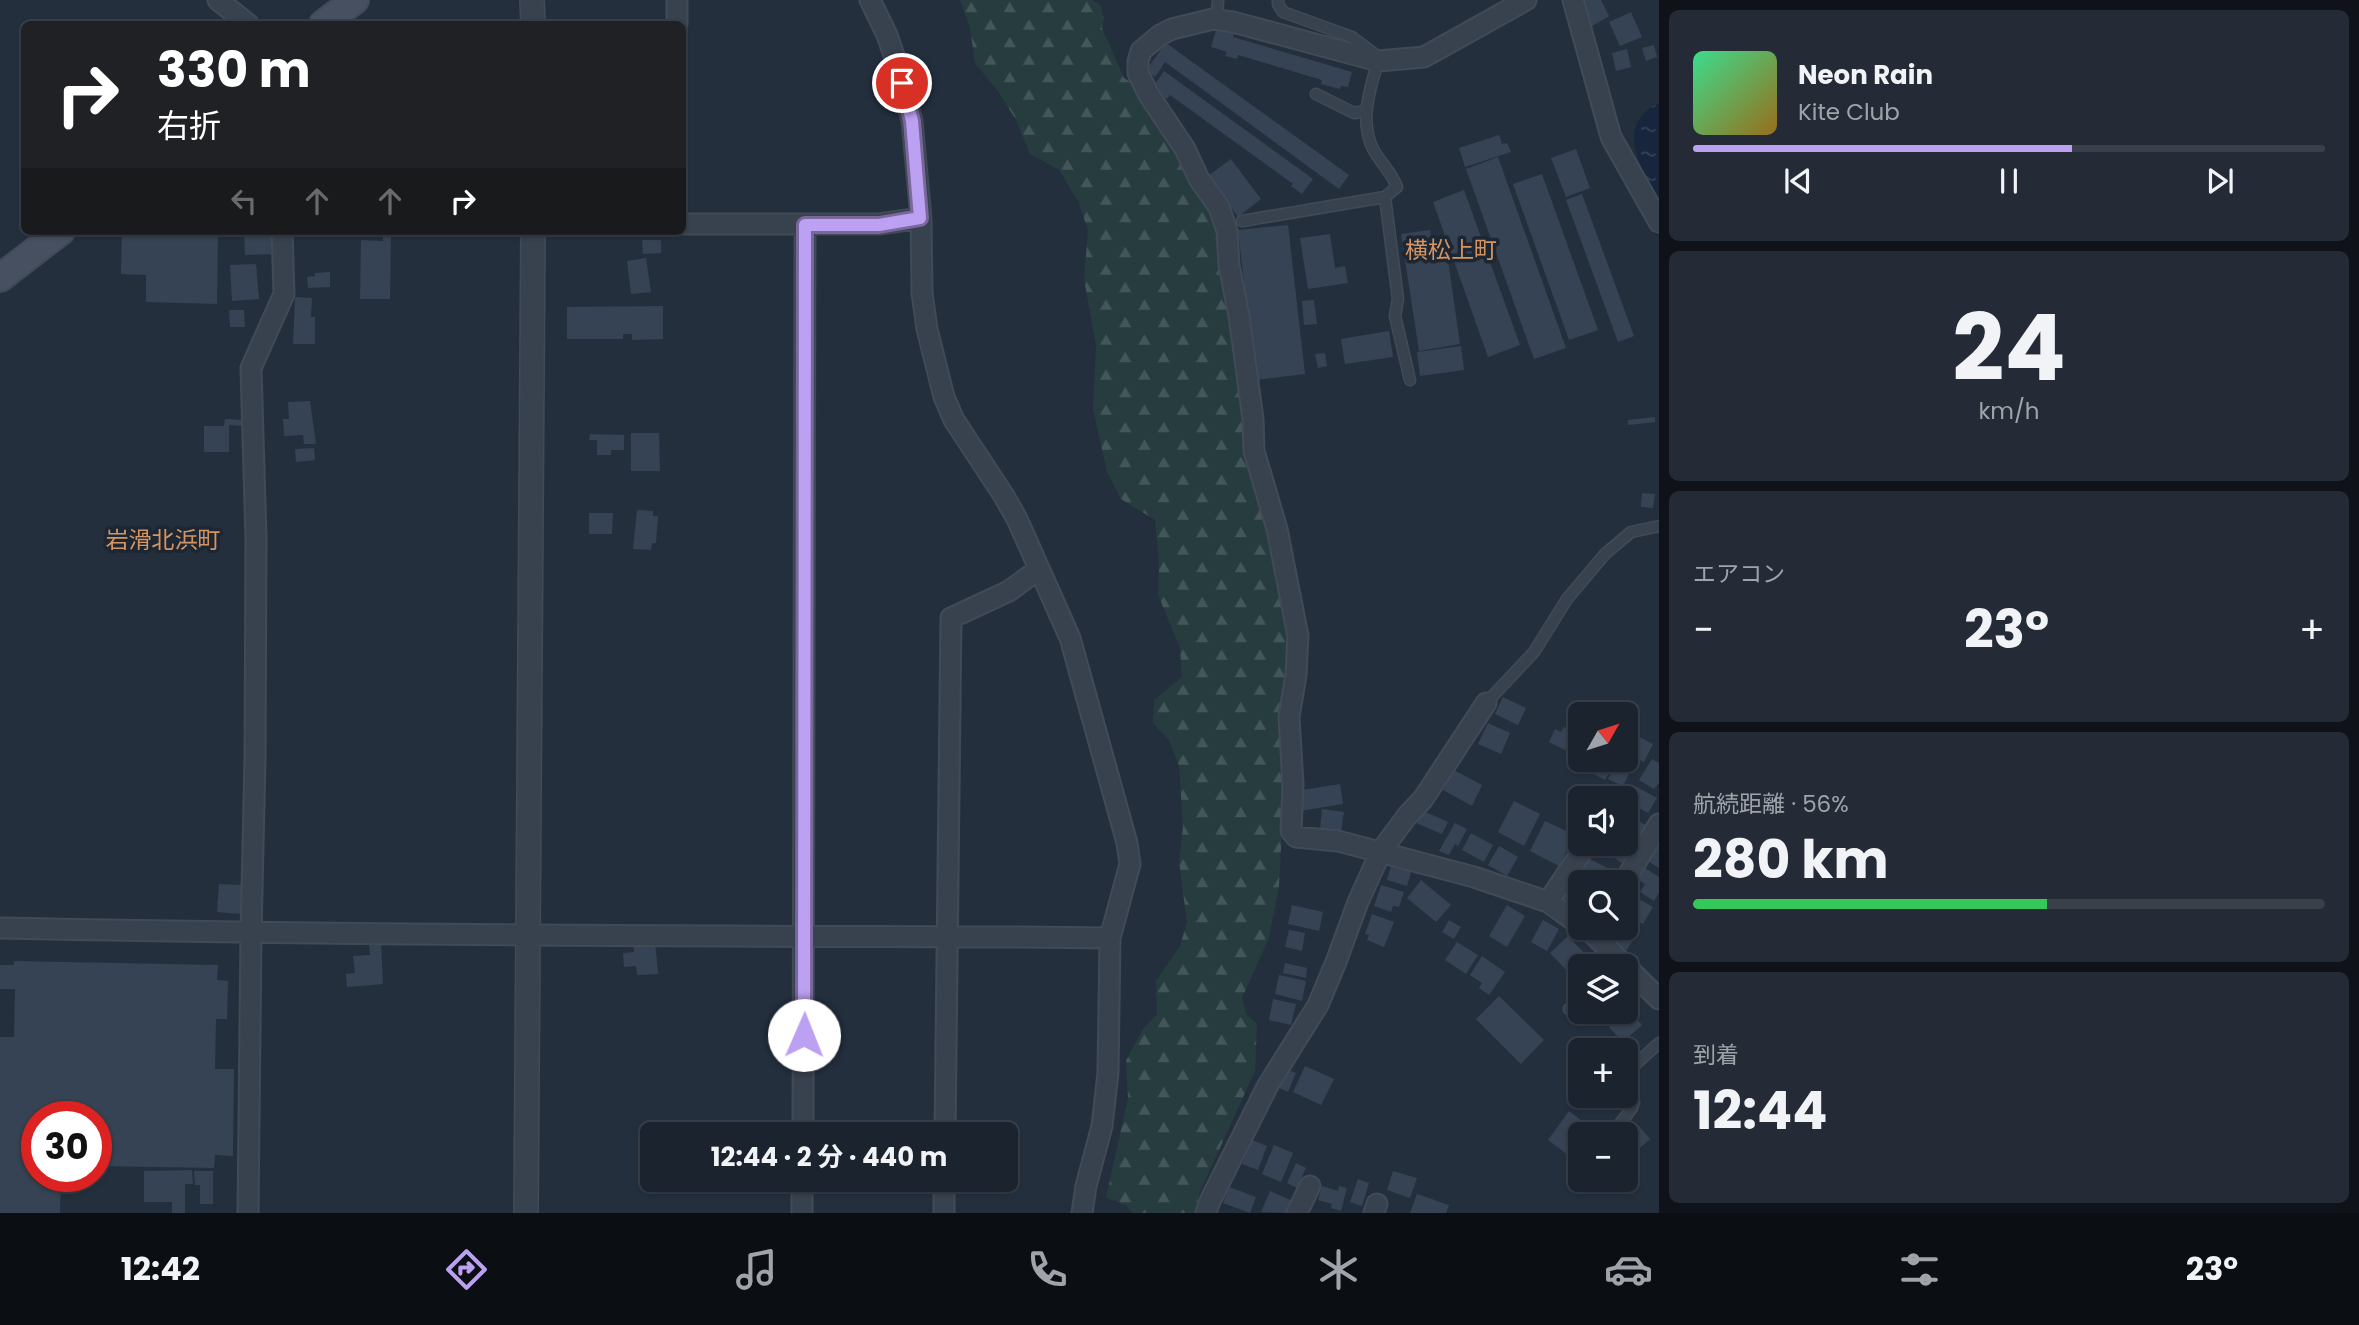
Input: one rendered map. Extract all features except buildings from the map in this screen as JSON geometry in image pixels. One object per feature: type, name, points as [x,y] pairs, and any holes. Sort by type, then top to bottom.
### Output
[{"type":"main road","points":[[310,21],[338,0]]},
{"type":"main road","points":[[327,21],[355,0]]},
{"type":"main road","points":[[0,257],[27,235]]},
{"type":"main road","points":[[0,278],[56,235]]},
{"type":"street","points":[[218,0],[244,21]]},
{"type":"street","points":[[533,0],[533,21]]},
{"type":"street","points":[[677,0],[677,21]]},
{"type":"street","points":[[870,0],[887,35],[912,121],[920,218],[922,292],[927,329],[944,397],[954,420],[1011,507],[1070,638],[1128,843],[1130,864],[1110,938],[1108,1073],[1102,1126],[1086,1185],[1082,1213]]},
{"type":"street","points":[[1525,0],[1424,57],[1381,61],[1217,9],[1160,35],[1141,51],[1138,73],[1185,149],[1199,179],[1219,207],[1227,231],[1229,265],[1253,419],[1254,451],[1277,529],[1298,636],[1296,675],[1289,718],[1293,785],[1292,831],[1296,837],[1338,841],[1474,877],[1548,902],[1568,915]]},
{"type":"street","points":[[1573,0],[1611,137],[1659,222]]},
{"type":"street","points":[[686,224],[879,225],[920,218]]},
{"type":"street","points":[[803,1122],[805,225]]},
{"type":"street","points":[[248,1213],[256,760],[251,368],[284,294],[282,235]]},
{"type":"street","points":[[526,1213],[533,235]]},
{"type":"street","points":[[945,1122],[951,618],[1009,591],[1039,569]]},
{"type":"street","points":[[1209,1212],[1268,1085],[1318,1005],[1357,902],[1381,851],[1423,799],[1486,703]]},
{"type":"street","points":[[1631,870],[1659,824]]},
{"type":"street","points":[[1548,902],[1579,856]]},
{"type":"street","points":[[0,928],[251,933],[1110,938]]},
{"type":"street","points":[[1599,940],[1612,954]]},
{"type":"street","points":[[1638,981],[1659,999]]},
{"type":"street","points":[[1297,1213],[1310,1186]]},
{"type":"street","points":[[802,1192],[802,1213]]},
{"type":"street","points":[[944,1192],[944,1213]]},
{"type":"lane","points":[[1242,221],[1385,197],[1397,187],[1373,149],[1365,111],[1381,61],[1352,37],[1283,12],[1278,0]]},
{"type":"lane","points":[[1316,94],[1348,111],[1365,111]]},
{"type":"lane","points":[[1385,197],[1398,299],[1395,316],[1410,380]]},
{"type":"lane","points":[[1486,703],[1534,652],[1567,599],[1605,554],[1631,532],[1659,526]]},
{"type":"lane","points":[[1638,1062],[1659,1043]]},
{"type":"lane","points":[[1621,1122],[1632,1108]]},
{"type":"green space","points":[[960,0],[1092,0],[1100,5],[1104,17],[1102,28],[1124,78],[1137,86],[1213,211],[1220,236],[1291,656],[1279,886],[1269,938],[1242,998],[1246,1014],[1257,1024],[1255,1071],[1199,1194],[1196,1213],[1132,1213],[1126,1205],[1106,1198],[1128,1098],[1126,1061],[1143,1029],[1157,1014],[1156,981],[1180,946],[1187,922],[1179,862],[1183,827],[1179,766],[1169,740],[1153,723],[1154,700],[1182,677],[1180,648],[1158,595],[1159,565],[1155,520],[1121,499],[1107,472],[1093,409],[1096,345],[1084,279],[1088,230],[1078,201],[1059,170],[1030,154],[1016,120],[998,91],[975,63],[970,28]]},
{"type":"water","points":[[1659,103],[1659,204],[1640,163],[1634,136],[1637,123],[1645,112]]},
{"type":"district","name":"横松上町","points":[[1451,250]]},
{"type":"district","name":"岩滑北浜町","points":[[163,540]]},
{"type":"route","points":[[804,1035],[805,225],[879,225],[920,218],[912,121],[902,83]]}]
